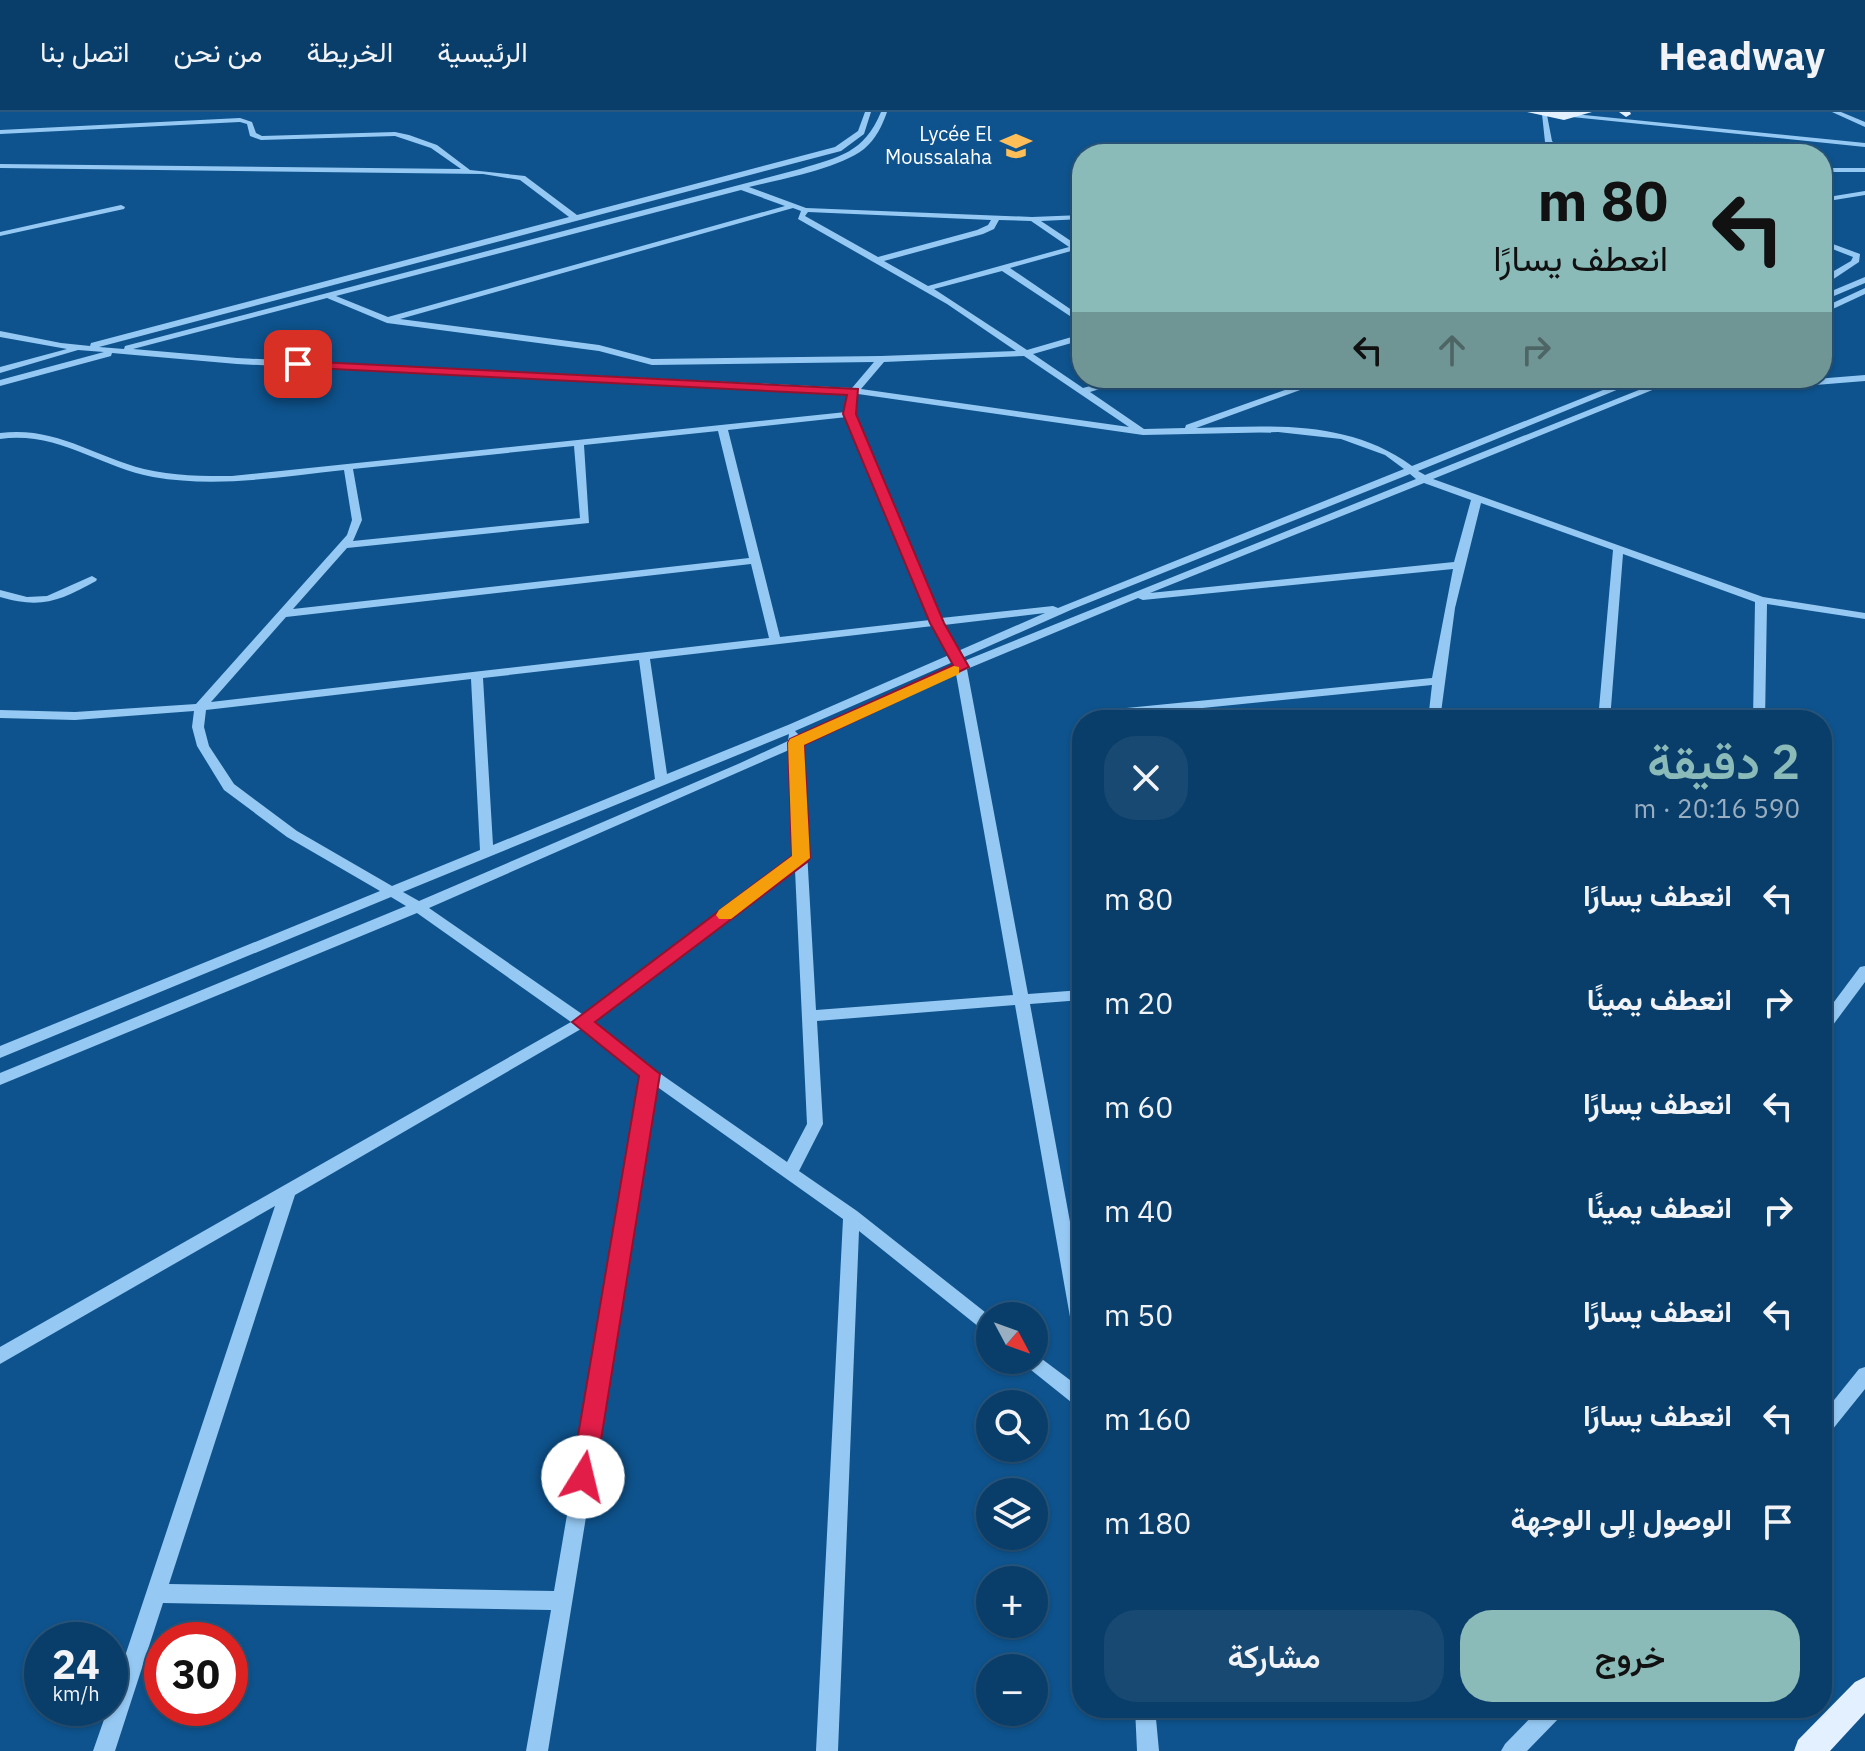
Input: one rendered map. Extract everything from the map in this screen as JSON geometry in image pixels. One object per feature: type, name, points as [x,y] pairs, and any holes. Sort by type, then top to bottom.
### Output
[{"type":"main road","points":[[1532,112],[1574,116],[1587,112]]},
{"type":"main road","points":[[1809,1751],[1865,1692]]},
{"type":"street","points":[[0,370],[838,149],[861,132],[868,112]]},
{"type":"street","points":[[0,383],[803,171],[866,147],[878,132],[884,112]]},
{"type":"street","points":[[1835,112],[1865,125]]},
{"type":"street","points":[[1623,113],[1691,126]]},
{"type":"street","points":[[1544,115],[1551,144]]},
{"type":"street","points":[[1574,116],[1865,145]]},
{"type":"street","points":[[0,132],[240,120],[250,123],[253,134],[261,138],[395,134],[414,138],[434,144],[467,171]]},
{"type":"street","points":[[0,166],[467,171],[522,178],[575,218]]},
{"type":"street","points":[[1832,170],[1865,170]]},
{"type":"street","points":[[727,178],[741,188],[805,210],[1032,219],[1072,217]]},
{"type":"street","points":[[1832,198],[1865,193]]},
{"type":"street","points":[[387,320],[792,206]]},
{"type":"street","points":[[0,234],[121,207]]},
{"type":"street","points":[[805,210],[801,217],[926,289],[1072,384]]},
{"type":"street","points":[[877,260],[980,232],[991,227],[996,218]]},
{"type":"street","points":[[1032,219],[1072,242]]},
{"type":"street","points":[[1832,246],[1857,256],[1855,262],[1832,276]]},
{"type":"street","points":[[926,289],[1072,248]]},
{"type":"street","points":[[1002,267],[1072,314]]},
{"type":"street","points":[[1832,294],[1865,280]]},
{"type":"street","points":[[1832,306],[1865,291]]},
{"type":"street","points":[[329,296],[387,320],[599,348],[652,362],[881,359],[1025,353],[1072,340]]},
{"type":"street","points":[[0,334],[82,348],[237,361],[854,391],[1143,432],[1278,429],[1343,436],[1388,453],[1423,479],[1761,600],[1865,616]]},
{"type":"street","points":[[881,359],[854,391],[850,414],[937,623],[958,662],[1072,1280]]},
{"type":"street","points":[[1832,381],[1865,378]]},
{"type":"street","points":[[1078,388],[1143,432]]},
{"type":"street","points":[[1082,391],[1093,388]]},
{"type":"street","points":[[1178,431],[1300,388]]},
{"type":"street","points":[[0,1079],[418,907],[958,662],[1069,607],[1616,388]]},
{"type":"street","points":[[958,662],[1126,599],[1646,388]]},
{"type":"street","points":[[0,436],[35,433],[139,471],[178,478],[232,479],[850,414]]},
{"type":"street","points":[[722,427],[776,642]]},
{"type":"street","points":[[346,545],[585,521],[579,442]]},
{"type":"street","points":[[348,467],[357,520],[346,545],[200,707],[198,727],[203,746],[229,787],[292,834],[418,907],[582,1022],[650,1074],[851,1216],[976,1315]]},
{"type":"street","points":[[1435,710],[1457,565],[1477,498]]},
{"type":"street","points":[[1605,710],[1618,549]]},
{"type":"street","points":[[282,614],[756,560]]},
{"type":"street","points":[[1126,599],[1457,565]]},
{"type":"street","points":[[0,593],[38,603],[54,600],[92,579]]},
{"type":"street","points":[[1759,710],[1761,600]]},
{"type":"street","points":[[0,714],[75,716],[200,707],[1069,607]]},
{"type":"street","points":[[644,657],[662,782]]},
{"type":"street","points":[[477,676],[487,854]]},
{"type":"street","points":[[1146,710],[1437,681]]},
{"type":"street","points":[[0,1052],[662,782],[794,735]]},
{"type":"street","points":[[790,1172],[815,1124],[794,735]]},
{"type":"street","points":[[0,1356],[582,1022],[801,858]]},
{"type":"street","points":[[1832,1016],[1865,971]]},
{"type":"street","points":[[810,1016],[1072,996]]},
{"type":"street","points":[[537,1751],[650,1074]]},
{"type":"street","points":[[104,1751],[288,1191]]},
{"type":"street","points":[[827,1751],[851,1216]]},
{"type":"street","points":[[1048,1373],[1072,1392]]},
{"type":"street","points":[[1832,1416],[1865,1375]]},
{"type":"street","points":[[156,1593],[563,1601]]},
{"type":"street","points":[[1146,1718],[1148,1751]]},
{"type":"street","points":[[1512,1751],[1545,1718]]},
{"type":"slow traffic","points":[[725,915],[801,858],[796,743],[954,670]]},
{"type":"place","name":"Lycée El Moussalaha","points":[[1016,146]]},
{"type":"route","points":[[298,364],[854,391],[850,414],[937,623],[961,667],[796,743],[801,858],[582,1022],[650,1074],[583,1477]]}]
